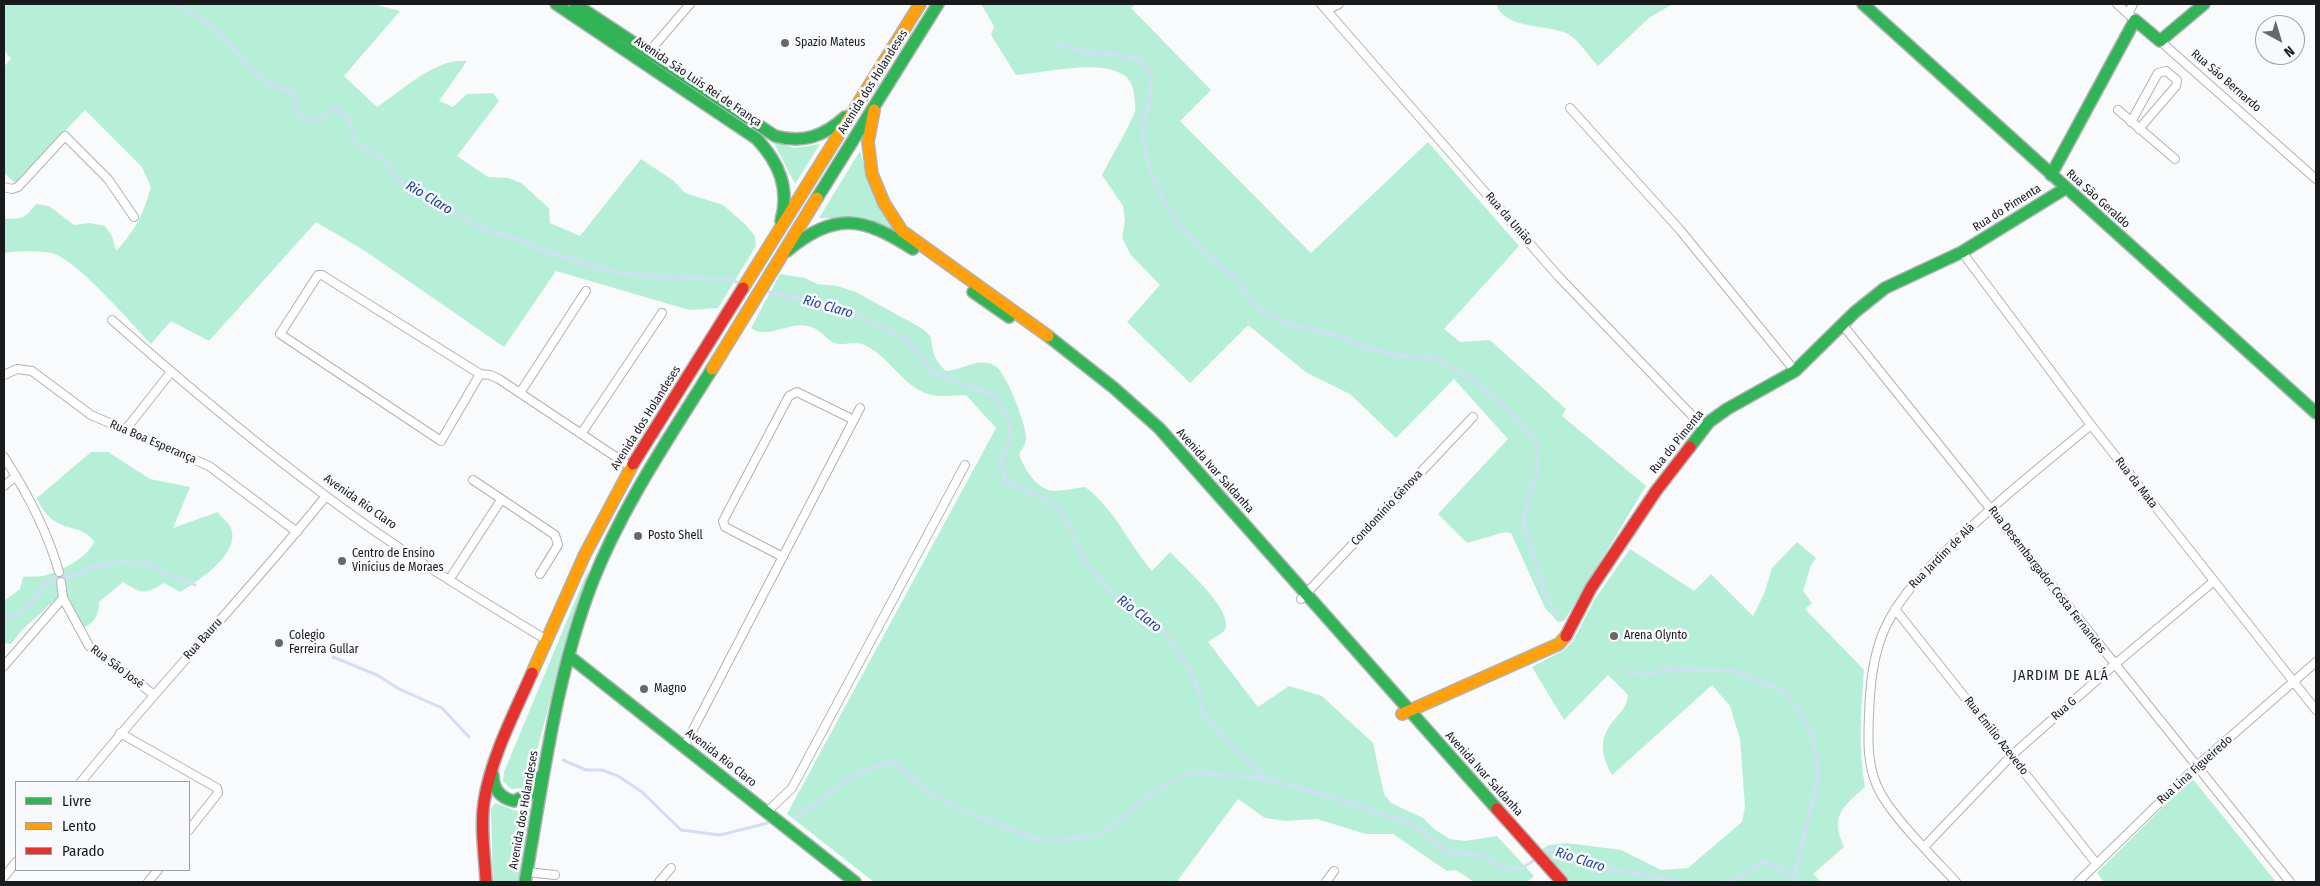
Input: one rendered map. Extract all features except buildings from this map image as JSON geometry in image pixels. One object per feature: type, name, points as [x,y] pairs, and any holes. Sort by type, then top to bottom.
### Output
[{"type":"main road","name":"Avenida São Luís Rei de França","points":[[556,4],[752,135],[767,150],[782,177],[786,200],[781,221],[758,265]]},
{"type":"main road","name":"Avenida São Luís Rei de França","points":[[575,4],[768,133],[785,139],[804,140],[821,135],[840,122],[859,102]]},
{"type":"main road","name":"Avenida dos Holandeses","points":[[486,882],[483,813],[493,770],[545,639],[588,546],[631,467],[920,4]]},
{"type":"main road","name":"Avenida dos Holandeses","points":[[526,877],[548,754],[569,656],[592,584],[627,508],[776,263],[938,4]]},
{"type":"main road","name":"Rua São Geraldo","points":[[1863,4],[2316,413]]},
{"type":"main road","points":[[2160,41],[2204,4]]},
{"type":"main road","name":"Rua do Pimenta","points":[[2051,174],[2132,17]]},
{"type":"main road","name":"Rua São Bernardo","points":[[2132,17],[2160,41]]},
{"type":"main road","name":"Avenida Ivar Saldanha","points":[[880,97],[868,132],[867,157],[880,195],[902,231],[1056,342],[1114,388],[1159,428],[1303,597]]},
{"type":"main road","name":"Rua do Pimenta","points":[[1405,712],[1550,650],[1563,640],[1572,629],[1585,598],[1610,560],[1656,491],[1704,428],[1727,408],[1795,371],[1842,324],[1885,288],[1962,252],[2066,188]]},
{"type":"main road","name":"Avenida Ivar Saldanha","points":[[776,263],[803,237],[818,228],[834,222],[847,221],[867,224],[902,242],[1051,347],[1154,432],[1556,881]]},
{"type":"main road","name":"Avenida Rio Claro","points":[[569,656],[855,882]]},
{"type":"main road","points":[[493,770],[493,781],[497,792],[507,799],[518,801],[532,791],[548,754]]},
{"type":"street","points":[[648,53],[690,4]]},
{"type":"street","name":"Rua da União","points":[[1321,4],[1558,276],[1704,428]]},
{"type":"street","points":[[1327,10],[1339,4]]},
{"type":"street","name":"Rua São Bernardo","points":[[2117,4],[2132,17]]},
{"type":"street","name":"Rua do Pimenta","points":[[2132,17],[2133,4]]},
{"type":"street","name":"Rua São Bernardo","points":[[2160,41],[2316,179]]},
{"type":"street","points":[[2172,75],[2183,61]]},
{"type":"street","points":[[2131,122],[2156,76],[2166,71],[2178,80],[2176,86],[2139,129]]},
{"type":"street","points":[[1570,108],[1680,230],[1795,371]]},
{"type":"street","points":[[2118,110],[2175,159]]},
{"type":"street","points":[[4,187],[12,190],[18,187],[65,136],[108,179],[134,217]]},
{"type":"street","name":"Rua da Mata","points":[[1962,252],[2091,425],[2213,582],[2316,710]]},
{"type":"street","points":[[480,374],[441,441],[280,334],[320,274],[480,374],[498,379],[631,467]]},
{"type":"street","points":[[520,393],[586,291]]},
{"type":"street","points":[[581,434],[662,313]]},
{"type":"street","name":"Avenida Rio Claro","points":[[112,320],[171,372],[326,496],[450,580],[545,639]]},
{"type":"street","name":"Rua Desembargador Costa Fernandes","points":[[1842,324],[2114,665],[2198,765],[2290,882]]},
{"type":"street","name":"Rua Boa Esperança","points":[[4,375],[17,369],[32,371],[91,415],[209,466],[297,532]]},
{"type":"street","points":[[126,429],[171,372]]},
{"type":"street","points":[[783,557],[725,527],[723,521],[792,393],[797,392],[854,420]]},
{"type":"street","points":[[684,747],[860,408]]},
{"type":"street","name":"Condomínio Gênova","points":[[1303,597],[1473,416]]},
{"type":"street","name":"Rua Jardim de Alá","points":[[1956,882],[1884,799],[1872,771],[1869,752],[1873,674],[1885,628],[1908,590],[1923,573],[1990,508],[2091,425]]},
{"type":"street","points":[[4,457],[43,524],[59,572]]},
{"type":"street","points":[[767,812],[792,788],[965,465]]},
{"type":"street","points":[[4,486],[16,476]]},
{"type":"street","points":[[473,480],[555,535],[558,545],[540,574]]},
{"type":"street","name":"Rua Bauru","points":[[82,781],[153,694],[297,532],[326,496]]},
{"type":"street","points":[[450,580],[501,500]]},
{"type":"street","name":"Rua São José","points":[[61,582],[63,598],[89,646],[153,694]]},
{"type":"street","name":"Rua G","points":[[1924,846],[2012,755],[2114,665],[2213,582]]},
{"type":"street","points":[[4,666],[63,598]]},
{"type":"street","name":"Rua Emílio Azevedo","points":[[1895,609],[2096,863]]},
{"type":"street","name":"Rua Lina Figueiredo","points":[[2078,882],[2198,765],[2316,662]]},
{"type":"street","points":[[120,733],[218,790],[218,793],[190,829]]},
{"type":"street","points":[[4,877],[15,863]]},
{"type":"street","points":[[660,882],[671,868]]},
{"type":"street","points":[[148,882],[157,871]]},
{"type":"street","points":[[1326,882],[1334,871]]},
{"type":"street","points":[[526,877],[555,875]]},
{"type":"green space","points":[[4,4],[373,4],[400,11],[344,76],[377,107],[431,70],[455,61],[467,61],[439,101],[453,107],[467,94],[493,93],[499,101],[457,156],[488,177],[508,178],[521,183],[549,208],[550,223],[580,236],[641,159],[674,181],[685,193],[723,205],[746,225],[755,236],[756,246],[718,308],[689,310],[556,271],[504,347],[365,251],[316,222],[209,341],[171,321],[151,344],[91,281],[65,260],[54,254],[43,252],[22,251],[4,253],[4,219],[22,217],[36,204],[49,206],[74,225],[90,223],[105,226],[112,236],[116,251],[138,222],[151,187],[142,167],[85,110],[15,183],[4,173],[4,67],[11,58],[4,51]]},
{"type":"green space","points":[[981,4],[1136,4],[1131,8],[1211,90],[1180,121],[1311,253],[1428,142],[1519,246],[1444,329],[1460,342],[1490,340],[1566,409],[1562,416],[1646,486],[1564,621],[1558,622],[1545,608],[1511,533],[1505,532],[1467,543],[1438,514],[1508,439],[1454,379],[1396,438],[1350,394],[1307,373],[1248,325],[1190,383],[1127,322],[1160,285],[1131,255],[1122,238],[1125,220],[1123,206],[1102,175],[1135,112],[1134,95],[1130,81],[1119,72],[1103,68],[1085,67],[1016,75],[991,35],[994,26]]},
{"type":"green space","points":[[1496,4],[1673,4],[1650,17],[1598,66],[1580,44],[1568,34],[1517,22],[1501,12]]},
{"type":"green space","points":[[773,141],[794,148],[820,144],[795,184]]},
{"type":"green space","points":[[860,151],[868,180],[895,231],[862,218],[819,218]]},
{"type":"green space","points":[[780,274],[805,278],[817,284],[837,286],[856,292],[923,329],[931,337],[935,356],[939,364],[946,371],[976,363],[989,363],[995,366],[1000,370],[1010,388],[1024,424],[1026,440],[1019,454],[1032,477],[1041,486],[1053,491],[1085,487],[1105,505],[1152,571],[1170,552],[1185,567],[1207,590],[1223,613],[1226,623],[1224,631],[1208,642],[1258,707],[1289,686],[1322,696],[1373,743],[1384,794],[1391,803],[1423,818],[1434,829],[1450,839],[1465,841],[1497,836],[1534,876],[1527,882],[1474,882],[1456,870],[1447,871],[1393,834],[1366,834],[1317,819],[1286,821],[1265,818],[1238,799],[1178,880],[1181,882],[874,882],[787,814],[996,428],[966,395],[935,396],[921,391],[904,379],[882,356],[864,345],[857,343],[834,343],[821,332],[807,326],[798,325],[766,332],[758,332],[751,328]]},
{"type":"green space","points":[[91,452],[108,452],[150,479],[190,487],[173,528],[218,512],[231,528],[230,548],[216,566],[180,592],[164,583],[152,590],[143,592],[123,582],[99,602],[95,618],[91,624],[83,628],[69,598],[56,599],[22,630],[11,644],[4,643],[4,601],[20,589],[23,577],[43,576],[73,563],[87,553],[94,541],[81,531],[58,523],[51,518],[37,498]]},
{"type":"green space","points":[[1797,542],[1816,558],[1811,565],[1803,591],[1812,603],[1805,609],[1864,670],[1861,743],[1865,787],[1850,801],[1838,819],[1838,827],[1844,847],[1813,874],[1821,882],[1570,882],[1539,851],[1549,845],[1567,843],[1621,850],[1661,870],[1688,868],[1742,822],[1745,807],[1740,739],[1730,706],[1712,685],[1612,775],[1605,761],[1603,740],[1609,727],[1625,706],[1628,695],[1608,675],[1564,720],[1532,667],[1564,650],[1573,641],[1595,599],[1630,549],[1694,591],[1711,574],[1753,616],[1764,594],[1772,568]]},
{"type":"green space","points":[[588,570],[587,579],[570,627],[529,780],[523,788],[511,789],[503,781],[504,772]]},
{"type":"green space","points":[[2192,778],[2276,882],[2104,882],[2097,873]]},
{"type":"green space","points":[[495,803],[516,811],[531,808],[518,882],[493,882],[491,809]]},
{"type":"waterway","name":"Rio Claro","points":[[176,4],[215,29],[257,75],[278,88],[290,90],[296,97],[296,110],[301,119],[314,121],[335,109],[348,116],[355,143],[382,158],[406,188],[433,200],[483,229],[511,237],[551,253],[614,272],[655,277],[728,279],[737,282]]},
{"type":"waterway","points":[[1057,43],[1087,53],[1115,54],[1140,60],[1152,76],[1149,101],[1142,130],[1147,162],[1164,202],[1180,226],[1210,258],[1234,276],[1254,306],[1285,323],[1336,335],[1361,346],[1395,355],[1434,358],[1465,375],[1502,403],[1536,441],[1537,475],[1528,498],[1523,523],[1545,593],[1557,616]]},
{"type":"waterway","name":"Rio Claro","points":[[769,292],[845,309],[905,339],[922,357],[932,373],[993,395],[1007,415],[1011,436],[1001,462],[1006,482],[1052,502],[1068,523],[1085,561],[1115,596],[1165,633],[1187,664],[1200,693],[1201,711],[1227,742],[1266,779],[1338,799],[1412,824],[1446,851],[1482,856],[1505,869],[1522,868],[1552,849],[1608,869],[1683,882]]},
{"type":"waterway","points":[[4,621],[30,606],[40,589],[52,580],[78,574],[91,567],[118,562],[148,563],[166,574],[195,585]]},
{"type":"waterway","points":[[333,657],[377,675],[399,689],[442,708],[469,737]]},
{"type":"waterway","name":"Rio Claro","points":[[1625,671],[1643,675],[1671,669],[1733,671],[1783,691],[1801,714],[1812,734],[1817,760],[1818,777],[1794,877]]},
{"type":"waterway","points":[[563,760],[586,770],[602,770],[618,776],[642,792],[681,830],[720,835],[768,823]]},
{"type":"waterway","points":[[795,818],[851,777],[891,761],[932,795],[977,816],[1043,841],[1099,836],[1151,793],[1192,772],[1265,779]]},
{"type":"waterway","name":"Rio Claro","points":[[1724,882],[1744,876],[1763,861],[1794,877],[1798,882]]},
{"type":"traffic: fast","points":[[556,4],[757,139],[771,157],[781,177],[784,198],[781,221]]},
{"type":"traffic: fast","points":[[575,4],[775,136],[795,139],[813,137],[829,129],[845,117]]},
{"type":"traffic: fast","points":[[817,198],[938,4]]},
{"type":"traffic: fast","points":[[1863,4],[2316,413]]},
{"type":"traffic: fast","points":[[2051,175],[2135,20],[2160,41],[2204,4]]},
{"type":"traffic: fast","points":[[1690,447],[1709,422],[1727,409],[1795,371],[1855,312],[1885,288],[1962,252],[2066,188]]},
{"type":"traffic: fast","points":[[787,251],[820,229],[835,224],[849,223],[879,230],[913,249]]},
{"type":"traffic: fast","points":[[973,292],[1009,317]]},
{"type":"traffic: fast","points":[[1048,336],[1114,388],[1159,428],[1497,809]]},
{"type":"traffic: fast","points":[[525,882],[559,693],[579,619],[592,583],[617,527],[632,500],[712,369]]},
{"type":"traffic: fast","points":[[569,656],[855,882]]},
{"type":"traffic: fast","points":[[493,775],[494,785],[498,792],[505,798],[514,801],[530,794],[539,777]]},
{"type":"traffic: slow","points":[[743,288],[920,4]]},
{"type":"traffic: slow","points":[[874,110],[868,142],[872,174],[884,203],[902,231],[1048,336]]},
{"type":"traffic: slow","points":[[712,369],[817,198]]},
{"type":"traffic: slow","points":[[532,673],[585,554],[633,464]]},
{"type":"traffic: slow","points":[[1402,714],[1559,644],[1566,636]]},
{"type":"traffic: jam","points":[[633,464],[743,288]]},
{"type":"traffic: jam","points":[[1566,636],[1591,588],[1656,491],[1690,447]]},
{"type":"traffic: jam","points":[[486,882],[482,822],[487,785],[504,736],[532,673]]},
{"type":"traffic: jam","points":[[1497,809],[1562,882]]},
{"type":"place","name":"Spazio Mateus","points":[[785,43]]},
{"type":"place","name":"Posto Shell","points":[[638,536]]},
{"type":"place","name":"Centro de Ensino Vinícius de Moraes","points":[[342,561]]},
{"type":"place","name":"Arena Olynto","points":[[1614,636]]},
{"type":"place","name":"Colegio Ferreira Gullar","points":[[279,643]]},
{"type":"place","name":"Magno","points":[[644,689]]},
{"type":"district","name":"JARDIM DE ALÁ","points":[[2061,676]]}]
